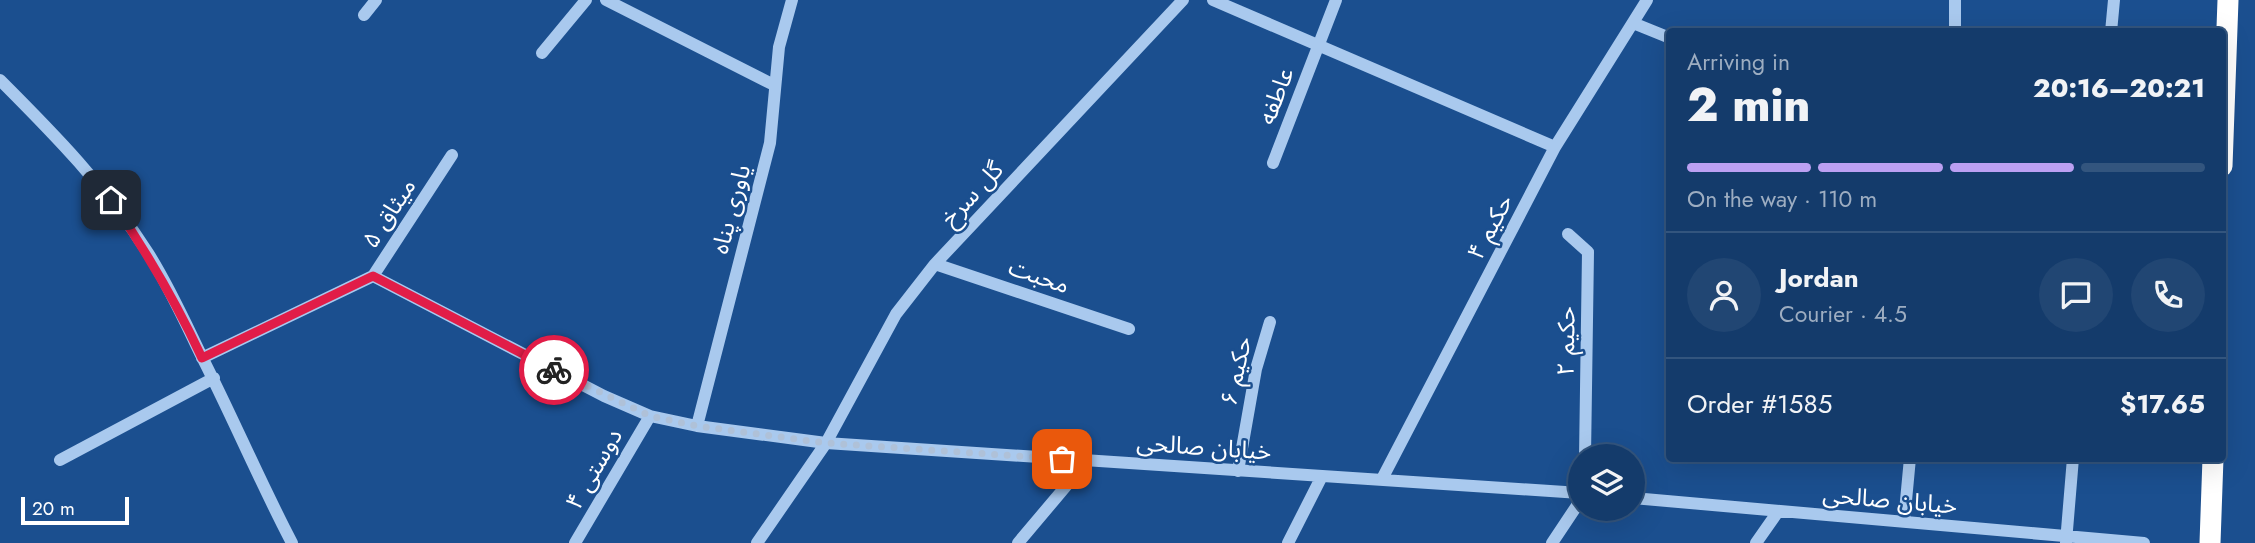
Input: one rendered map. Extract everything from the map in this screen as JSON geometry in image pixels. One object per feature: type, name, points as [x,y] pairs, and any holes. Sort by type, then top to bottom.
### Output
[{"type":"highway","points":[[2226,55],[2228,0]]},
{"type":"highway","points":[[2210,543],[2213,462]]},
{"type":"street","points":[[364,15],[376,0]]},
{"type":"street","points":[[542,53],[586,0]]},
{"type":"street","points":[[606,0],[774,86]]},
{"type":"street","name":"یاوری پناه","points":[[697,426],[770,143],[779,47],[792,0]]},
{"type":"street","name":"گل سرخ","points":[[757,543],[826,443],[896,314],[935,264],[1183,0]]},
{"type":"street","points":[[1213,0],[1555,147]]},
{"type":"street","points":[[1318,44],[1336,0]]},
{"type":"street","name":"حکیم ۴","points":[[1382,479],[1555,147],[1647,0]]},
{"type":"street","points":[[1955,0],[1955,28]]},
{"type":"street","points":[[2111,28],[2114,0]]},
{"type":"street","points":[[1633,23],[1666,36]]},
{"type":"street","name":"عاطفه","points":[[1273,163],[1318,44]]},
{"type":"street","points":[[0,80],[59,139],[111,200],[155,265],[180,309],[292,543]]},
{"type":"street","name":"میثاق ۵","points":[[202,358],[373,276],[452,155]]},
{"type":"street","name":"حکیم ۲","points":[[1569,234],[1588,253],[1586,444]]},
{"type":"street","name":"محبت","points":[[935,264],[1129,329]]},
{"type":"street","name":"خیابان صالحی","points":[[373,276],[604,396],[650,416],[697,426],[826,443],[1568,493]]},
{"type":"street","name":"حکیم ۶","points":[[1238,471],[1256,369],[1270,322]]},
{"type":"street","points":[[60,460],[214,378]]},
{"type":"street","name":"دوستی ۴","points":[[575,543],[650,416]]},
{"type":"street","points":[[1018,543],[1088,460]]},
{"type":"street","points":[[1903,522],[1910,462]]},
{"type":"street","points":[[2066,540],[2073,462]]},
{"type":"street","points":[[1288,543],[1322,476]]},
{"type":"street","name":"خیابان صالحی","points":[[1645,499],[1777,513],[1903,522],[1995,537],[2144,543]]},
{"type":"street","points":[[1756,543],[1777,513]]},
{"type":"street","points":[[1552,543],[1568,519]]},
{"type":"way so far","points":[[554,370],[650,416],[697,426],[826,443],[1062,459]]},
{"type":"route","points":[[111,200],[148,254],[180,309],[202,358],[373,276],[554,370]]}]
